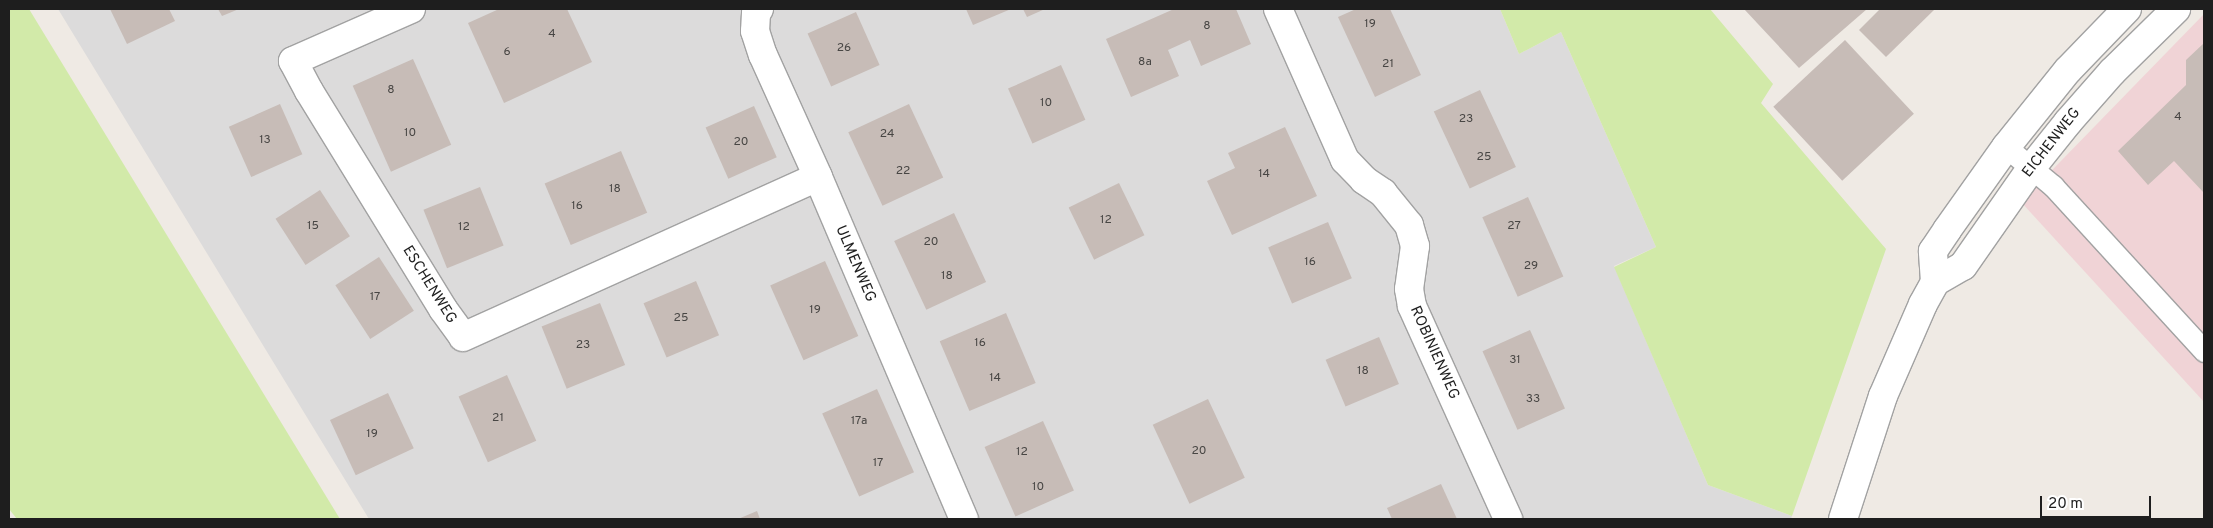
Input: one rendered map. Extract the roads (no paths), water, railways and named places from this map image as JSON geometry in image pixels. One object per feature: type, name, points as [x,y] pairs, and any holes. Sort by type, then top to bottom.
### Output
[{"type":"street","name":"ESCHENWEG","points":[[411,9],[293,61],[329,124],[463,337],[818,177]]},
{"type":"street","name":"ROBINIENWEG","points":[[1278,9],[1345,160],[1364,180],[1383,193],[1409,225],[1415,246],[1409,289],[1412,306],[1508,519]]},
{"type":"street","points":[[1936,282],[1933,251],[2006,147],[2068,70],[2128,9]]},
{"type":"street","name":"EICHENWEG","points":[[1843,519],[1883,396],[1923,304],[1936,282],[1963,266],[2032,167],[2112,72],[2176,9]]},
{"type":"street","name":"ULMENWEG","points":[[756,10],[755,31],[762,55],[818,177],[960,518]]},
{"type":"lane","points":[[2006,147],[2053,186],[2204,351]]}]
